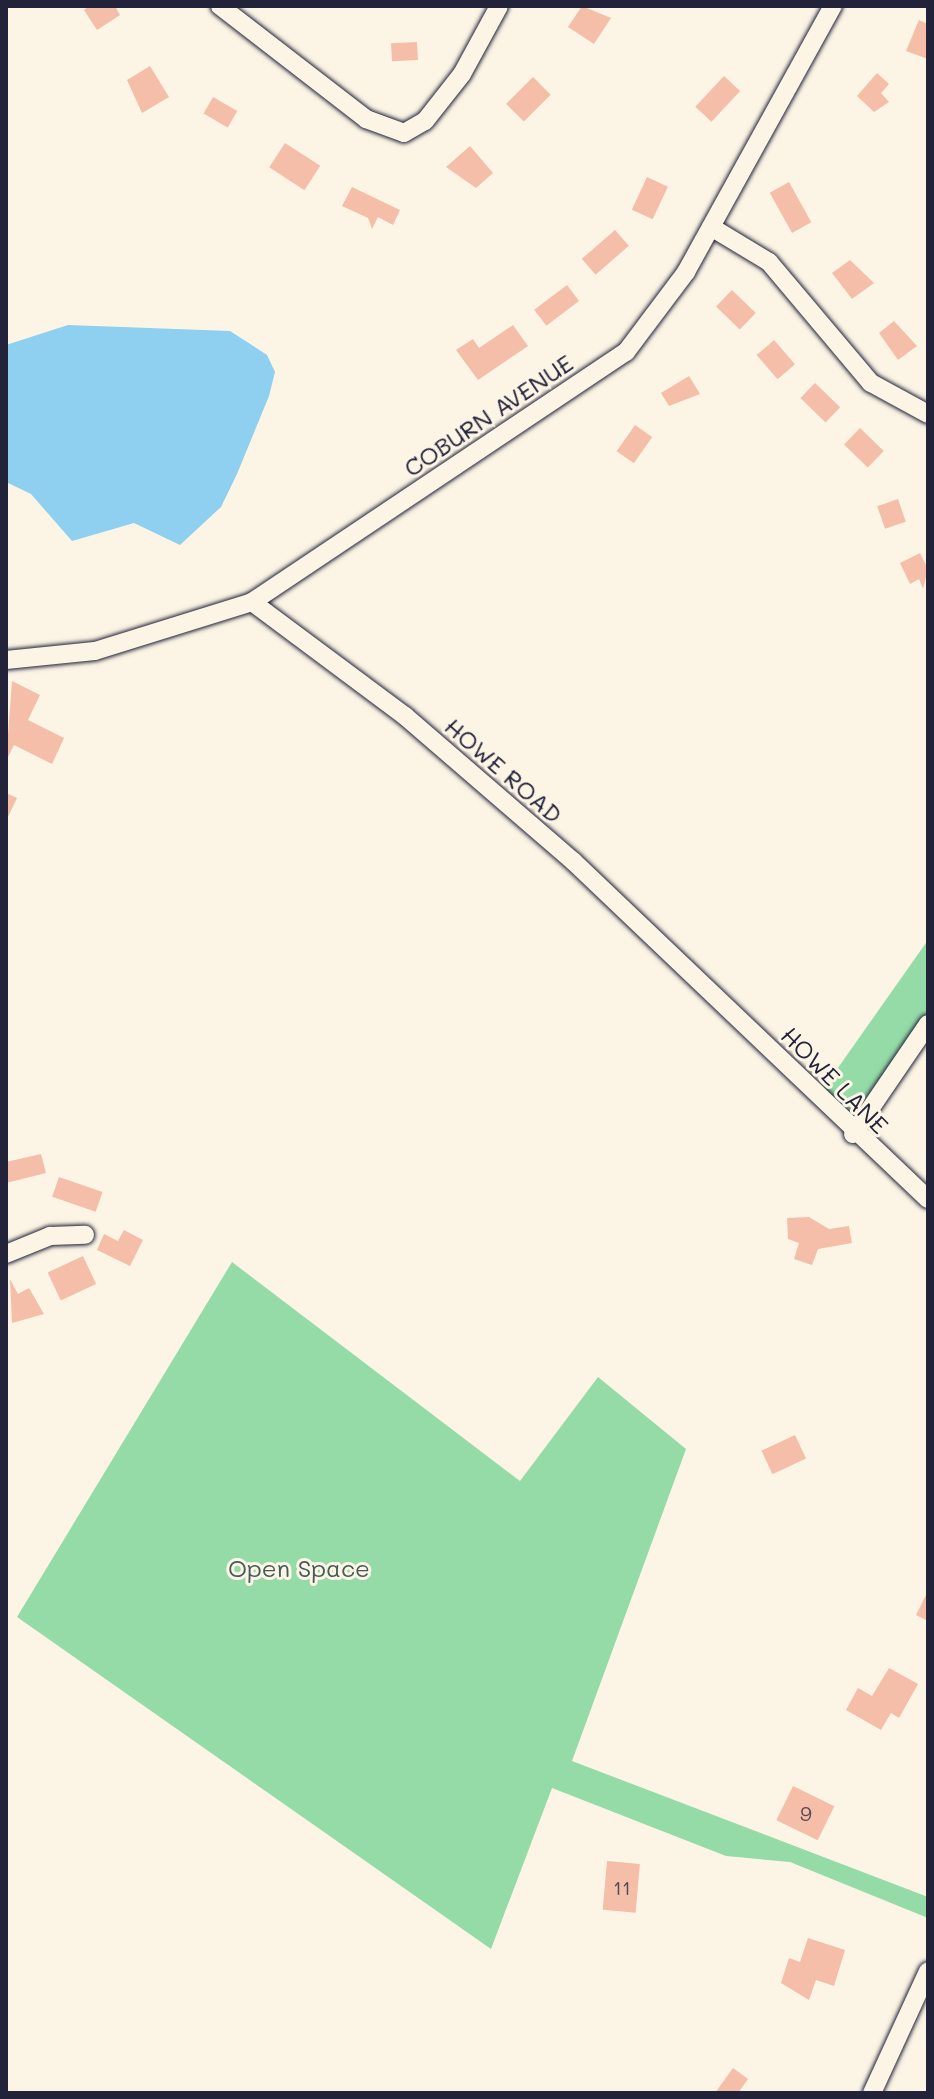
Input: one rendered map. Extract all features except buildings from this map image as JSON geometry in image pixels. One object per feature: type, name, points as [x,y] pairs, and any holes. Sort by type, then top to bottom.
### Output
[{"type":"street","points":[[220,6],[366,119],[404,133],[425,121],[462,74],[499,6]]},
{"type":"street","name":"COBURN AVENUE","points":[[6,660],[95,651],[252,602],[626,352],[660,315],[833,6]]},
{"type":"street","points":[[711,227],[769,262],[871,383],[928,414]]},
{"type":"street","name":"HOWE ROAD","points":[[252,602],[405,716],[713,989]]},
{"type":"street","name":"HOWE LANE","points":[[713,989],[853,1134],[928,1199]]},
{"type":"street","points":[[853,1134],[928,1024]]},
{"type":"street","points":[[6,1254],[50,1236],[85,1235]]},
{"type":"street","points":[[872,2093],[928,1971]]},
{"type":"green space","points":[[928,940],[928,1024],[853,1134],[816,1099]]},
{"type":"green space","name":"Open Space","points":[[232,1262],[520,1481],[598,1377],[686,1449],[572,1761],[928,1897],[928,1918],[790,1862],[726,1856],[552,1788],[491,1949],[17,1617]]},
{"type":"water","points":[[68,325],[230,331],[267,355],[275,372],[269,396],[237,474],[221,507],[180,545],[134,523],[72,541],[31,494],[6,482],[6,345]]}]
